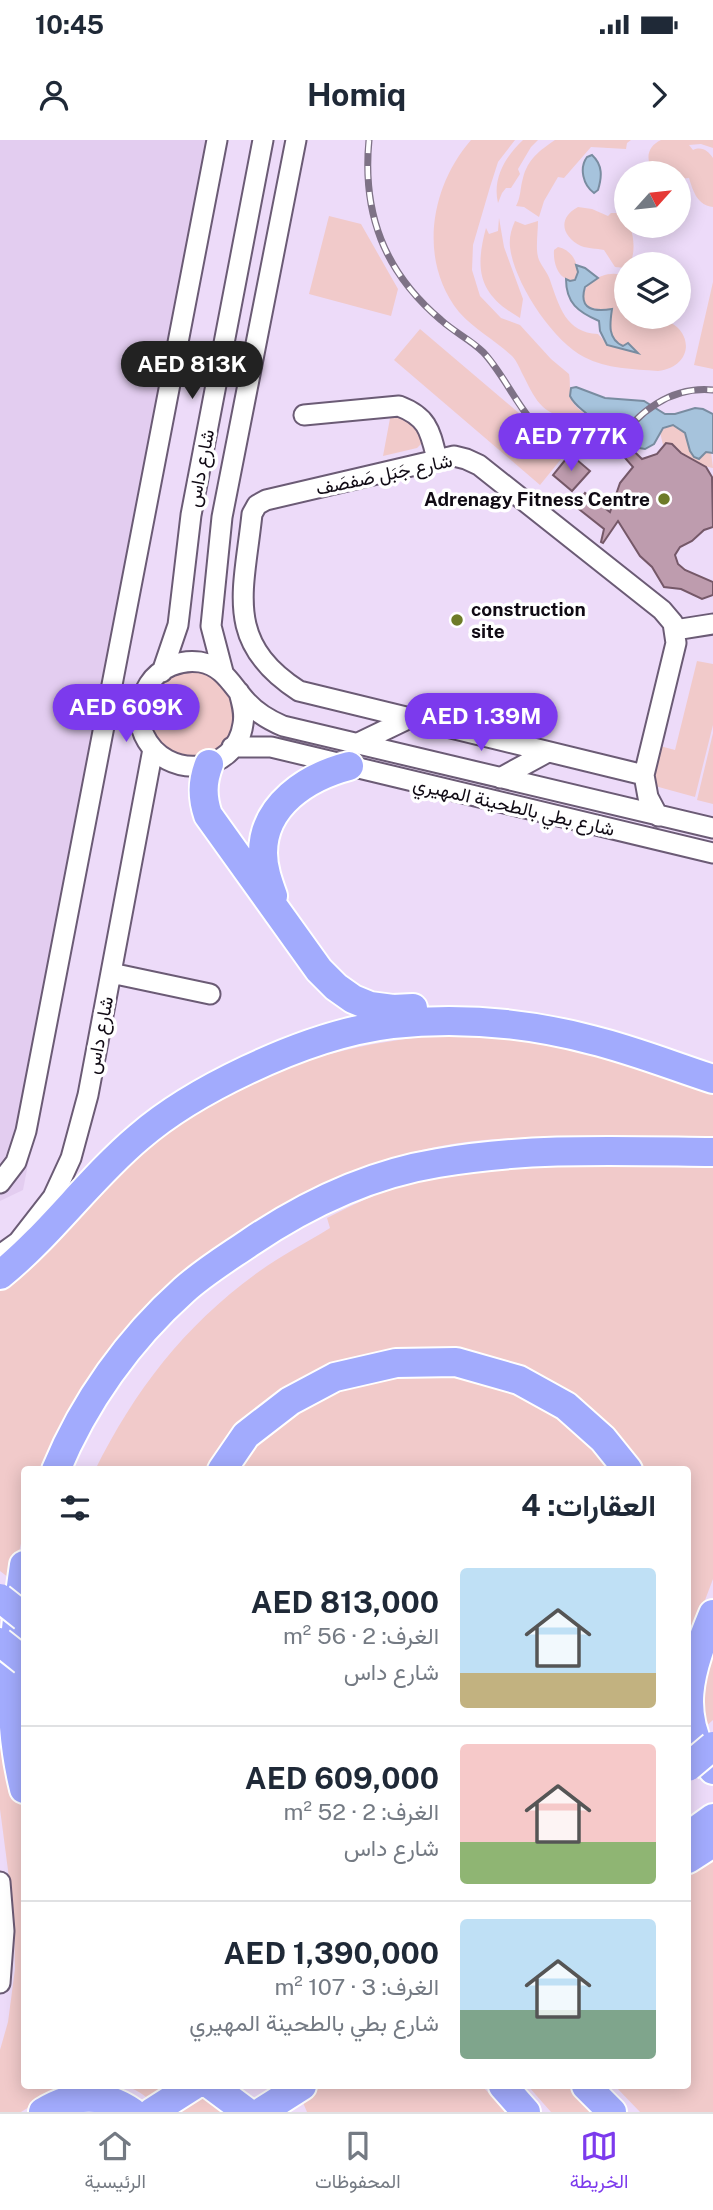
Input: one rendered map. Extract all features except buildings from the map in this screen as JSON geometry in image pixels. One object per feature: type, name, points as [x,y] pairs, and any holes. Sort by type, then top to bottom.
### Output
[{"type":"highway","points":[[279,915],[264,864],[264,842],[270,821],[282,803],[300,787],[353,755]]},
{"type":"highway","points":[[209,764],[203,786],[208,815],[327,979],[345,995],[362,1003],[393,1009],[464,1007],[552,1019],[617,1037],[668,1064]]},
{"type":"highway","points":[[0,1275],[24,1256],[139,1136],[208,1089],[276,1056],[337,1036],[391,1024],[477,1022],[592,1040],[713,1079]]},
{"type":"highway","points":[[58,1466],[81,1417],[102,1384],[160,1313],[207,1271],[271,1228],[331,1197],[407,1169],[439,1162],[568,1152],[713,1152]]},
{"type":"highway","points":[[225,1466],[246,1435],[290,1401],[335,1377],[396,1363],[456,1362],[519,1380],[566,1406],[603,1439],[625,1466]]},
{"type":"highway","points":[[21,1589],[11,1667],[14,1726],[21,1769]]},
{"type":"highway","points":[[0,1598],[21,1615]]},
{"type":"highway","points":[[691,1672],[713,1614]]},
{"type":"highway","points":[[0,1642],[21,1659]]},
{"type":"highway","points":[[691,1712],[695,1737],[713,1770]]},
{"type":"highway","points":[[691,1764],[713,1746]]},
{"type":"highway","points":[[691,1834],[713,1818]]},
{"type":"highway","points":[[691,1857],[713,1843]]},
{"type":"highway","points":[[216,2089],[247,2112]]},
{"type":"highway","points":[[261,2112],[298,2089]]},
{"type":"highway","points":[[506,2089],[526,2112]]},
{"type":"highway","points":[[589,2089],[612,2112]]},
{"type":"highway","points":[[43,2112],[63,2101],[97,2098],[114,2102],[132,2112]]},
{"type":"street","points":[[0,1183],[16,1162],[26,1131],[217,140]]},
{"type":"street","name":"شارع داس","points":[[162,672],[178,625],[191,515],[263,140]]},
{"type":"street","name":"شارع داس","points":[[223,673],[211,626],[222,521],[296,140]]},
{"type":"street","points":[[304,415],[399,406],[413,411],[424,421],[431,434],[437,459]]},
{"type":"street","name":"شارع جَبَل صَفصَف","points":[[222,521],[261,502],[437,459],[460,457],[479,465],[662,610],[675,630]]},
{"type":"street","points":[[261,502],[252,514],[242,608],[252,645],[281,679],[299,691],[644,775]]},
{"type":"street","points":[[222,521],[250,533]]},
{"type":"street","points":[[658,816],[648,797],[644,775],[676,643],[675,630],[713,624]]},
{"type":"street","points":[[182,662],[200,662],[216,667],[223,673],[240,692],[244,709],[243,727],[232,747],[225,756],[209,764],[192,767],[175,764],[160,756],[141,727],[139,710],[143,694],[152,679],[166,668],[182,662]]},
{"type":"street","name":"شارع بطي بالطحينة المهيري","points":[[240,692],[258,712],[274,722],[353,755],[713,853]]},
{"type":"street","points":[[353,755],[367,727],[365,707]]},
{"type":"street","points":[[353,755],[410,718]]},
{"type":"street","points":[[500,778],[506,758],[504,741]]},
{"type":"street","name":"شارع بطي بالطحينة المهيري","points":[[232,747],[271,747],[353,755],[500,778],[713,828]]},
{"type":"street","name":"شارع داس","points":[[0,1255],[18,1242],[52,1197],[71,1158],[88,1095],[153,749]]},
{"type":"street","points":[[500,778],[548,751]]},
{"type":"street","points":[[111,973],[210,994]]},
{"type":"street","points":[[0,1882],[4,1931],[0,1983]]},
{"type":"shaded area","points":[[0,140],[227,140],[23,1190],[0,1201]]},
{"type":"shaded area","points":[[471,140],[515,140],[498,162],[473,245],[472,270],[480,296],[501,318],[520,325],[551,359],[569,374],[572,401],[590,417],[596,430],[587,436],[576,421],[555,415],[537,401],[514,358],[465,318],[446,292],[434,248],[434,224],[446,180]]},
{"type":"shaded area","points":[[523,140],[538,140],[518,169],[520,174],[511,188],[506,188],[502,193],[498,203],[497,185],[502,168]]},
{"type":"shaded area","points":[[555,140],[631,140],[626,149],[591,147],[564,178],[558,177],[544,201],[539,217],[524,207],[516,206],[528,166],[539,152]]},
{"type":"shaded area","points":[[661,140],[713,140],[713,148],[701,144],[689,145],[693,150],[705,150],[713,158],[713,207],[699,200],[694,192],[691,184],[691,161],[649,161],[650,150]]},
{"type":"shaded area","points":[[578,207],[592,209],[608,216],[614,213],[614,238],[633,238],[633,252],[614,252],[614,265],[604,250],[581,246],[566,233],[565,222],[571,211]]},
{"type":"shaded area","points":[[329,216],[361,224],[398,289],[391,316],[309,294]]},
{"type":"shaded area","points":[[499,218],[504,247],[523,299],[520,318],[488,291],[481,270],[486,228],[489,234],[498,231]]},
{"type":"shaded area","points":[[515,221],[525,225],[538,221],[539,260],[565,316],[578,329],[598,334],[608,345],[623,346],[612,335],[612,309],[595,309],[586,304],[583,298],[585,289],[592,282],[601,276],[614,274],[614,329],[679,329],[685,339],[686,349],[682,359],[672,367],[658,371],[630,369],[593,361],[572,349],[548,325],[527,293],[513,261],[511,234]]},
{"type":"shaded area","points":[[558,247],[572,255],[577,269],[575,280],[565,278],[558,271],[554,250]]},
{"type":"shaded area","points":[[713,282],[713,369],[694,365]]},
{"type":"shaded area","points":[[420,329],[566,453],[540,485],[394,360]]},
{"type":"shaded area","points":[[391,413],[412,417],[422,433],[422,443],[417,448],[383,456]]},
{"type":"shaded area","points":[[669,425],[684,434],[690,451],[701,457],[711,452],[713,468],[687,457],[675,446],[667,443],[663,445],[660,432]]},
{"type":"shaded area","points":[[697,661],[713,664],[713,725],[695,797],[655,786],[652,778],[660,746],[675,750]]},
{"type":"shaded area","points":[[184,671],[200,671],[223,683],[232,697],[235,714],[232,731],[223,745],[200,757],[184,757],[168,750],[156,738],[149,722],[149,706],[156,690],[168,678]]},
{"type":"shaded area","points":[[713,733],[713,804],[697,800]]},
{"type":"shaded area","points":[[469,1033],[567,1044],[713,1091],[713,1136],[507,1138],[443,1146],[365,1167],[292,1199],[258,1220],[191,1268],[48,1466],[21,1466],[21,1543],[13,1581],[0,1571],[0,1291],[34,1264],[125,1168],[162,1136],[201,1109],[241,1087],[284,1069],[374,1044]]},
{"type":"shaded area","points":[[571,1163],[713,1164],[713,1579],[691,1637],[691,1466],[640,1466],[616,1435],[426,1352],[238,1427],[207,1466],[97,1466],[145,1386],[184,1338],[231,1293],[257,1273],[330,1228],[327,1218],[378,1194],[431,1177],[500,1167]]},
{"type":"shaded area","points":[[444,1375],[463,1378],[519,1395],[568,1424],[609,1466],[237,1466],[265,1434],[320,1399],[361,1384],[406,1376]]},
{"type":"shaded area","points":[[713,1640],[713,1720],[702,1730],[697,1685]]},
{"type":"shaded area","points":[[0,1663],[21,1804],[21,2089],[62,2089],[21,2112],[0,2112],[0,2050],[8,2022],[15,1969],[14,1916],[0,1809]]},
{"type":"shaded area","points":[[713,1861],[713,2112],[640,2112],[618,2089],[691,2089],[691,1875]]},
{"type":"shaded area","points":[[132,2089],[205,2089],[234,2112],[160,2112],[153,2103]]},
{"type":"shaded area","points":[[297,2089],[485,2089],[507,2112],[307,2112]]},
{"type":"shaded area","points":[[531,2089],[579,2089],[601,2112],[551,2112]]},
{"type":"water","points":[[592,155],[601,171],[598,190],[594,193],[583,176],[585,161]]},
{"type":"water","points":[[576,265],[598,278],[585,287],[583,295],[586,305],[600,310],[612,309],[611,330],[614,339],[623,346],[628,343],[638,353],[607,345],[600,331],[599,321],[575,306],[568,294],[566,279],[575,280],[578,272]]},
{"type":"water","points":[[576,387],[605,398],[644,401],[665,414],[703,409],[713,414],[713,453],[706,452],[699,459],[694,457],[685,433],[673,425],[663,428],[654,444],[645,449],[616,435],[596,430],[588,415],[570,396],[571,388]]},
{"type":"railway","points":[[369,140],[369,192],[381,239],[391,261],[421,301],[483,352],[530,419],[553,441],[578,449],[615,446],[634,422],[656,404],[683,392],[713,390]]},
{"type":"place","name":"Adrenagy Fitness Centre","points":[[664,499]]},
{"type":"place","name":"construction site","points":[[457,620]]}]
